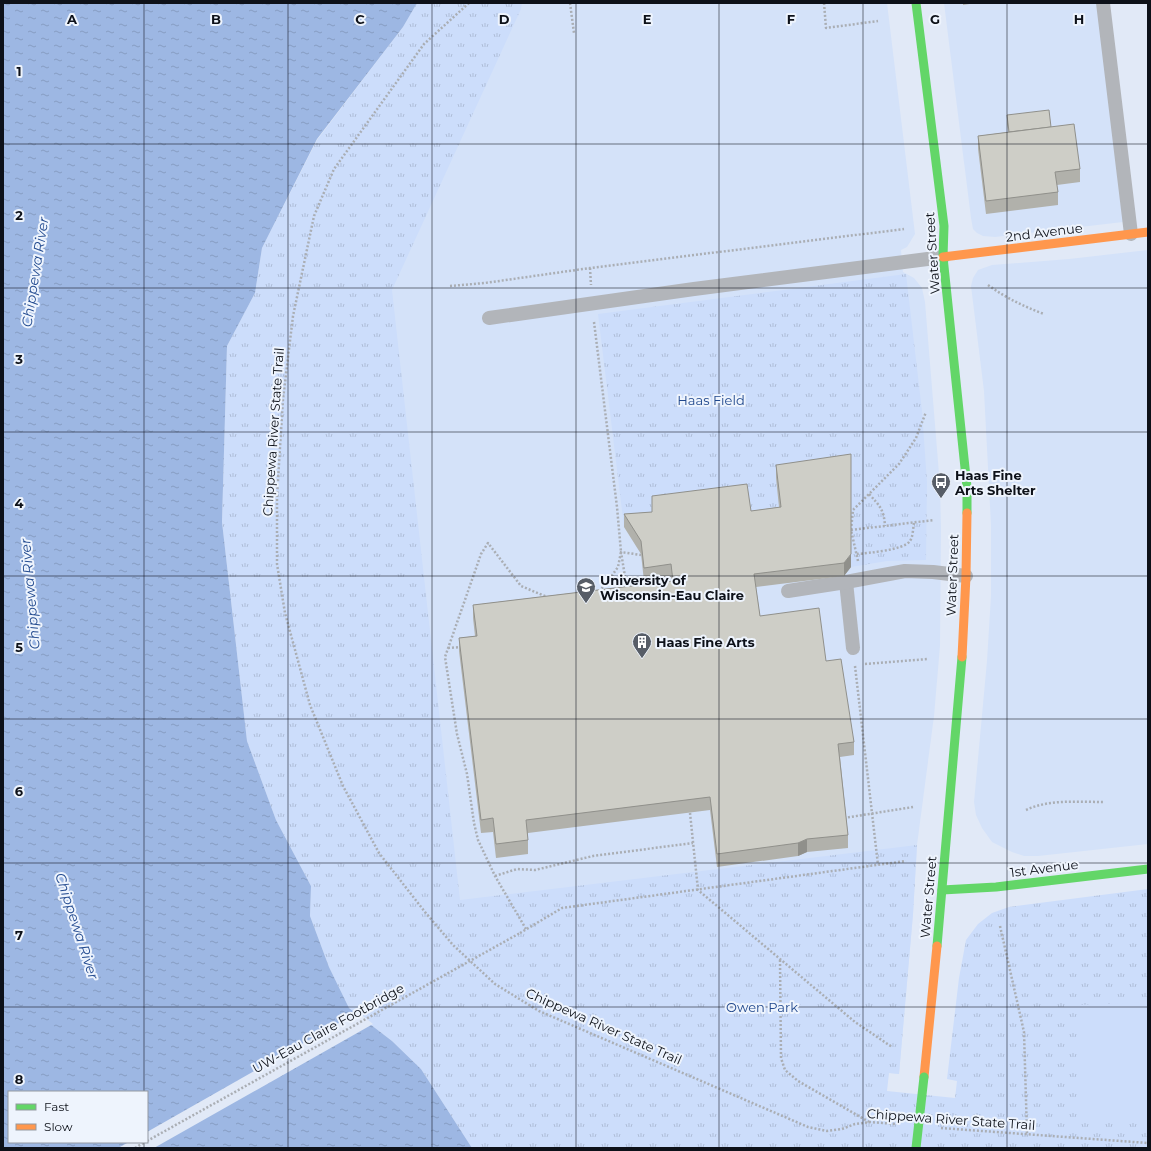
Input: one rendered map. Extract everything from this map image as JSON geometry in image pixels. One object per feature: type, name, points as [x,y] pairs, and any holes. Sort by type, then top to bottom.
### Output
[{"type":"main road","name":"Water Street","points":[[916,3],[944,226],[943,257],[967,487],[966,576],[961,672],[942,890],[916,1148]]},
{"type":"main road","name":"2nd Avenue","points":[[943,257],[1148,232]]},
{"type":"main road","name":"1st Avenue","points":[[942,890],[996,886],[1148,869]]},
{"type":"lane","points":[[1103,3],[1131,234]]},
{"type":"lane","points":[[489,318],[592,302],[943,257]]},
{"type":"lane","points":[[788,591],[906,571],[933,572],[966,576]]},
{"type":"lane","points":[[846,582],[853,648]]},
{"type":"path","name":"Chippewa River State Trail","points":[[469,3],[424,44],[334,169],[314,216],[293,316],[283,399],[276,496],[277,564],[285,613],[310,705],[343,786],[379,852],[425,912],[453,945],[495,984],[539,1011],[808,1127],[827,1131],[870,1122],[902,1125]]},
{"type":"path","points":[[570,3],[574,33]]},
{"type":"path","points":[[824,3],[826,28],[878,21]]},
{"type":"path","points":[[450,286],[485,283],[590,268],[904,229]]},
{"type":"path","points":[[590,268],[592,302],[627,592]]},
{"type":"path","points":[[988,285],[1010,300],[1044,314]]},
{"type":"path","points":[[860,579],[857,554],[851,530],[853,510],[899,464],[916,438],[926,412]]},
{"type":"path","points":[[869,494],[881,508],[884,515],[885,526]]},
{"type":"path","points":[[851,530],[934,520]]},
{"type":"path","points":[[857,554],[908,544],[911,540],[914,523]]},
{"type":"path","points":[[526,929],[495,876],[478,840],[467,774],[457,734],[445,657],[481,554],[488,543],[521,586],[548,597]]},
{"type":"path","points":[[621,552],[641,554]]},
{"type":"path","points":[[601,594],[595,595],[606,584],[618,567],[621,552]]},
{"type":"path","points":[[448,648],[462,646]]},
{"type":"path","points":[[878,865],[854,664],[928,659]]},
{"type":"path","points":[[1026,810],[1036,805],[1049,803],[1104,802]]},
{"type":"path","points":[[844,818],[913,808]]},
{"type":"path","points":[[690,813],[698,890],[855,1022],[892,1047]]},
{"type":"path","points":[[495,876],[517,869],[535,870],[593,856],[693,843]]},
{"type":"path","name":"UW-Eau Claire Footbridge","points":[[148,1141],[562,908],[906,861]]},
{"type":"path","points":[[1000,926],[1024,1032],[1027,1134]]},
{"type":"path","points":[[780,960],[781,1058],[785,1070],[798,1080],[870,1122]]},
{"type":"path","name":"Chippewa River State Trail","points":[[941,1128],[1148,1143]]},
{"type":"path","name":"UW-Eau Claire Footbridge","points":[[135,1148],[144,1143]]},
{"type":"shaded area","name":"University of Wisconsin-Eau Claire","points":[[417,3],[887,3],[915,234],[907,247],[901,250],[903,272],[914,278],[922,288],[925,302],[940,486],[941,529],[940,646],[934,716],[917,845],[913,914],[899,1074],[890,1073],[472,1148],[255,293]]},
{"type":"shaded area","points":[[944,3],[1097,3],[1123,222],[995,237],[983,236],[973,229]]},
{"type":"shaded area","points":[[1148,250],[1148,844],[1038,856],[1024,856],[992,842],[982,828],[976,815],[974,802],[987,661],[991,596],[991,525],[984,391],[971,286],[973,278],[978,270],[992,265],[1069,259]]},
{"type":"green space","name":"Owen Park","points":[[417,3],[522,3],[521,9],[392,290],[460,900],[917,845],[913,914],[899,1074],[889,1073],[887,1091],[955,1098],[957,1081],[947,1079],[959,978],[966,940],[978,924],[992,913],[1009,907],[1148,889],[1148,1148],[472,1148],[421,1069],[392,1041],[349,1008],[329,967],[310,916],[311,886],[276,820],[247,741],[222,522],[227,346],[255,293],[262,248],[317,140],[403,27]]},
{"type":"green space","name":"Haas Field","points":[[906,274],[922,411],[927,482],[926,560],[887,561],[851,567],[851,468],[781,520],[652,509],[652,525],[624,527],[598,314]]},
{"type":"green space","points":[[1148,1002],[1148,1117],[1077,1117],[1077,1005]]},
{"type":"water","name":"Chippewa River","points":[[3,3],[417,3],[403,27],[317,139],[262,248],[255,293],[227,346],[222,522],[247,741],[276,820],[311,886],[310,916],[329,967],[349,1008],[392,1041],[421,1069],[472,1148],[3,1148]]},
{"type":"pier","points":[[358,1012],[373,1024],[154,1148],[118,1148],[127,1143],[148,1143],[148,1131]]},
{"type":"building","points":[[1049,110],[1051,127],[1009,132],[1007,115]]},
{"type":"building","points":[[1074,124],[1080,169],[1055,172],[1058,192],[986,201],[978,136]]},
{"type":"building","name":"Haas Fine Arts","points":[[851,454],[851,554],[844,563],[754,574],[760,616],[819,608],[826,661],[841,659],[854,742],[838,744],[848,835],[807,839],[798,843],[717,854],[710,797],[526,820],[528,840],[496,844],[493,818],[481,820],[459,638],[477,636],[473,605],[673,581],[671,564],[644,568],[641,541],[624,514],[652,512],[652,496],[747,484],[751,511],[781,507],[776,465]]},
{"type":"traffic: fast","points":[[916,3],[944,226],[943,257],[967,487],[967,513]]},
{"type":"traffic: fast","points":[[937,946],[962,657]]},
{"type":"traffic: fast","points":[[942,890],[996,887],[1148,869]]},
{"type":"traffic: fast","points":[[916,1148],[924,1077]]},
{"type":"traffic: slow","points":[[943,257],[1148,232]]},
{"type":"traffic: slow","points":[[962,657],[967,513]]},
{"type":"traffic: slow","points":[[924,1077],[937,946]]},
{"type":"place","name":"Haas Fine Arts Shelter","points":[[941,499]]},
{"type":"place","name":"University of Wisconsin-Eau Claire","points":[[586,604]]},
{"type":"place","name":"Haas Fine Arts","points":[[642,659]]}]
